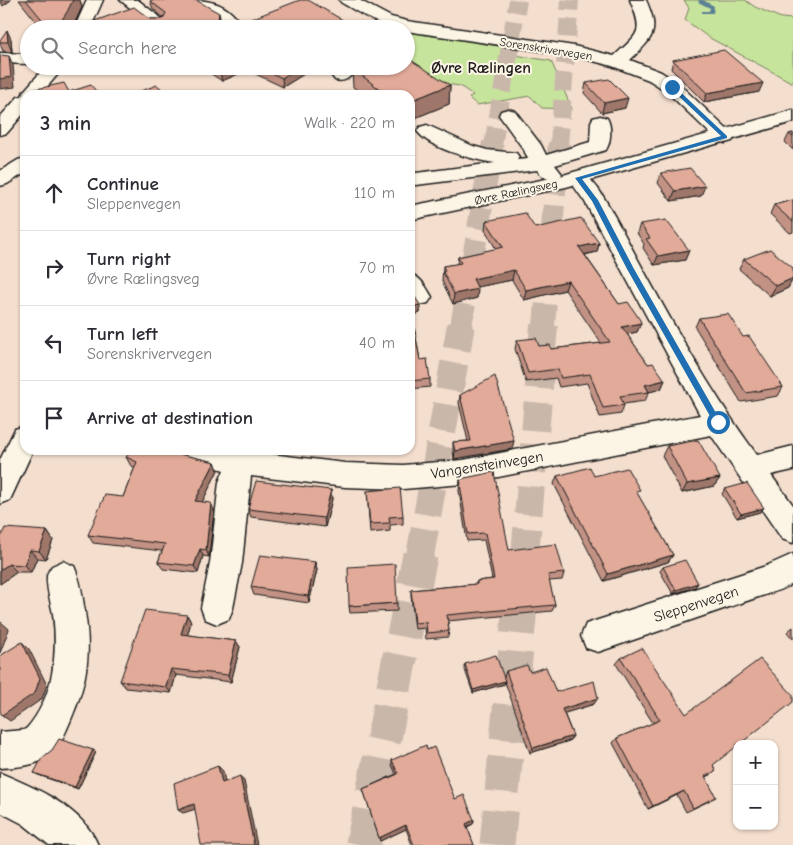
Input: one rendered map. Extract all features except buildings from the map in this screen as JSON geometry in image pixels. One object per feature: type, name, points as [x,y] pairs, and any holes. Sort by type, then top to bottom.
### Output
[{"type":"street","points":[[86,20],[95,0]]},
{"type":"street","points":[[128,0],[155,20]]},
{"type":"street","points":[[198,0],[227,16],[230,20]]},
{"type":"street","points":[[618,62],[644,37],[648,30],[646,17],[638,0]]},
{"type":"street","name":"Sorenskrivervegen","points":[[357,2],[377,20]]},
{"type":"street","name":"Sorenskrivervegen","points":[[415,29],[574,51],[618,62],[655,76],[672,87],[725,137]]},
{"type":"street","points":[[0,58],[20,59]]},
{"type":"street","points":[[34,90],[48,75]]},
{"type":"street","points":[[0,129],[20,107]]},
{"type":"street","points":[[508,115],[534,149],[538,159],[595,200],[631,269],[718,422],[793,529]]},
{"type":"street","name":"Øvre Rælingsveg","points":[[415,212],[568,180],[725,137],[793,116]]},
{"type":"street","points":[[416,179],[538,159],[599,146],[600,122]]},
{"type":"street","points":[[427,131],[450,144],[480,154],[498,158],[538,159]]},
{"type":"street","points":[[0,180],[20,167]]},
{"type":"street","name":"Vangensteinvegen","points":[[215,455],[241,462],[345,475],[403,477],[463,472],[718,422]]},
{"type":"street","points":[[0,491],[20,448]]},
{"type":"street","points":[[750,468],[793,458]]},
{"type":"street","points":[[217,608],[226,563],[234,482],[241,462]]},
{"type":"street","name":"Sleppenvegen","points":[[598,636],[771,579],[793,568]]},
{"type":"street","points":[[0,750],[27,748],[37,743],[48,729],[60,704],[73,657],[72,629],[63,576]]},
{"type":"street","points":[[0,792],[37,810],[78,845]]},
{"type":"green space","points":[[684,0],[745,0],[755,7],[781,18],[793,19],[793,83],[708,37],[685,20],[689,8]]},
{"type":"green space","points":[[415,32],[505,46],[515,55],[551,61],[572,109],[542,108],[530,96],[477,105],[469,98],[473,95],[460,86],[446,84],[415,70]]},
{"type":"waterway","points":[[701,0],[712,7],[711,12],[704,12]]},
{"type":"tunnel","points":[[493,145],[518,0]]},
{"type":"tunnel","points":[[559,145],[570,0]]},
{"type":"tunnel","points":[[461,326],[493,143]]},
{"type":"tunnel","points":[[544,326],[559,143]]},
{"type":"tunnel","points":[[420,556],[461,325]]},
{"type":"tunnel","points":[[525,556],[544,325]]},
{"type":"tunnel","points":[[363,845],[420,555]]},
{"type":"tunnel","points":[[497,845],[525,555]]},
{"type":"district","name":"Øvre Rælingen","points":[[481,67]]},
{"type":"route","points":[[672,87],[725,137],[578,178],[595,200],[631,269],[718,422]]}]
